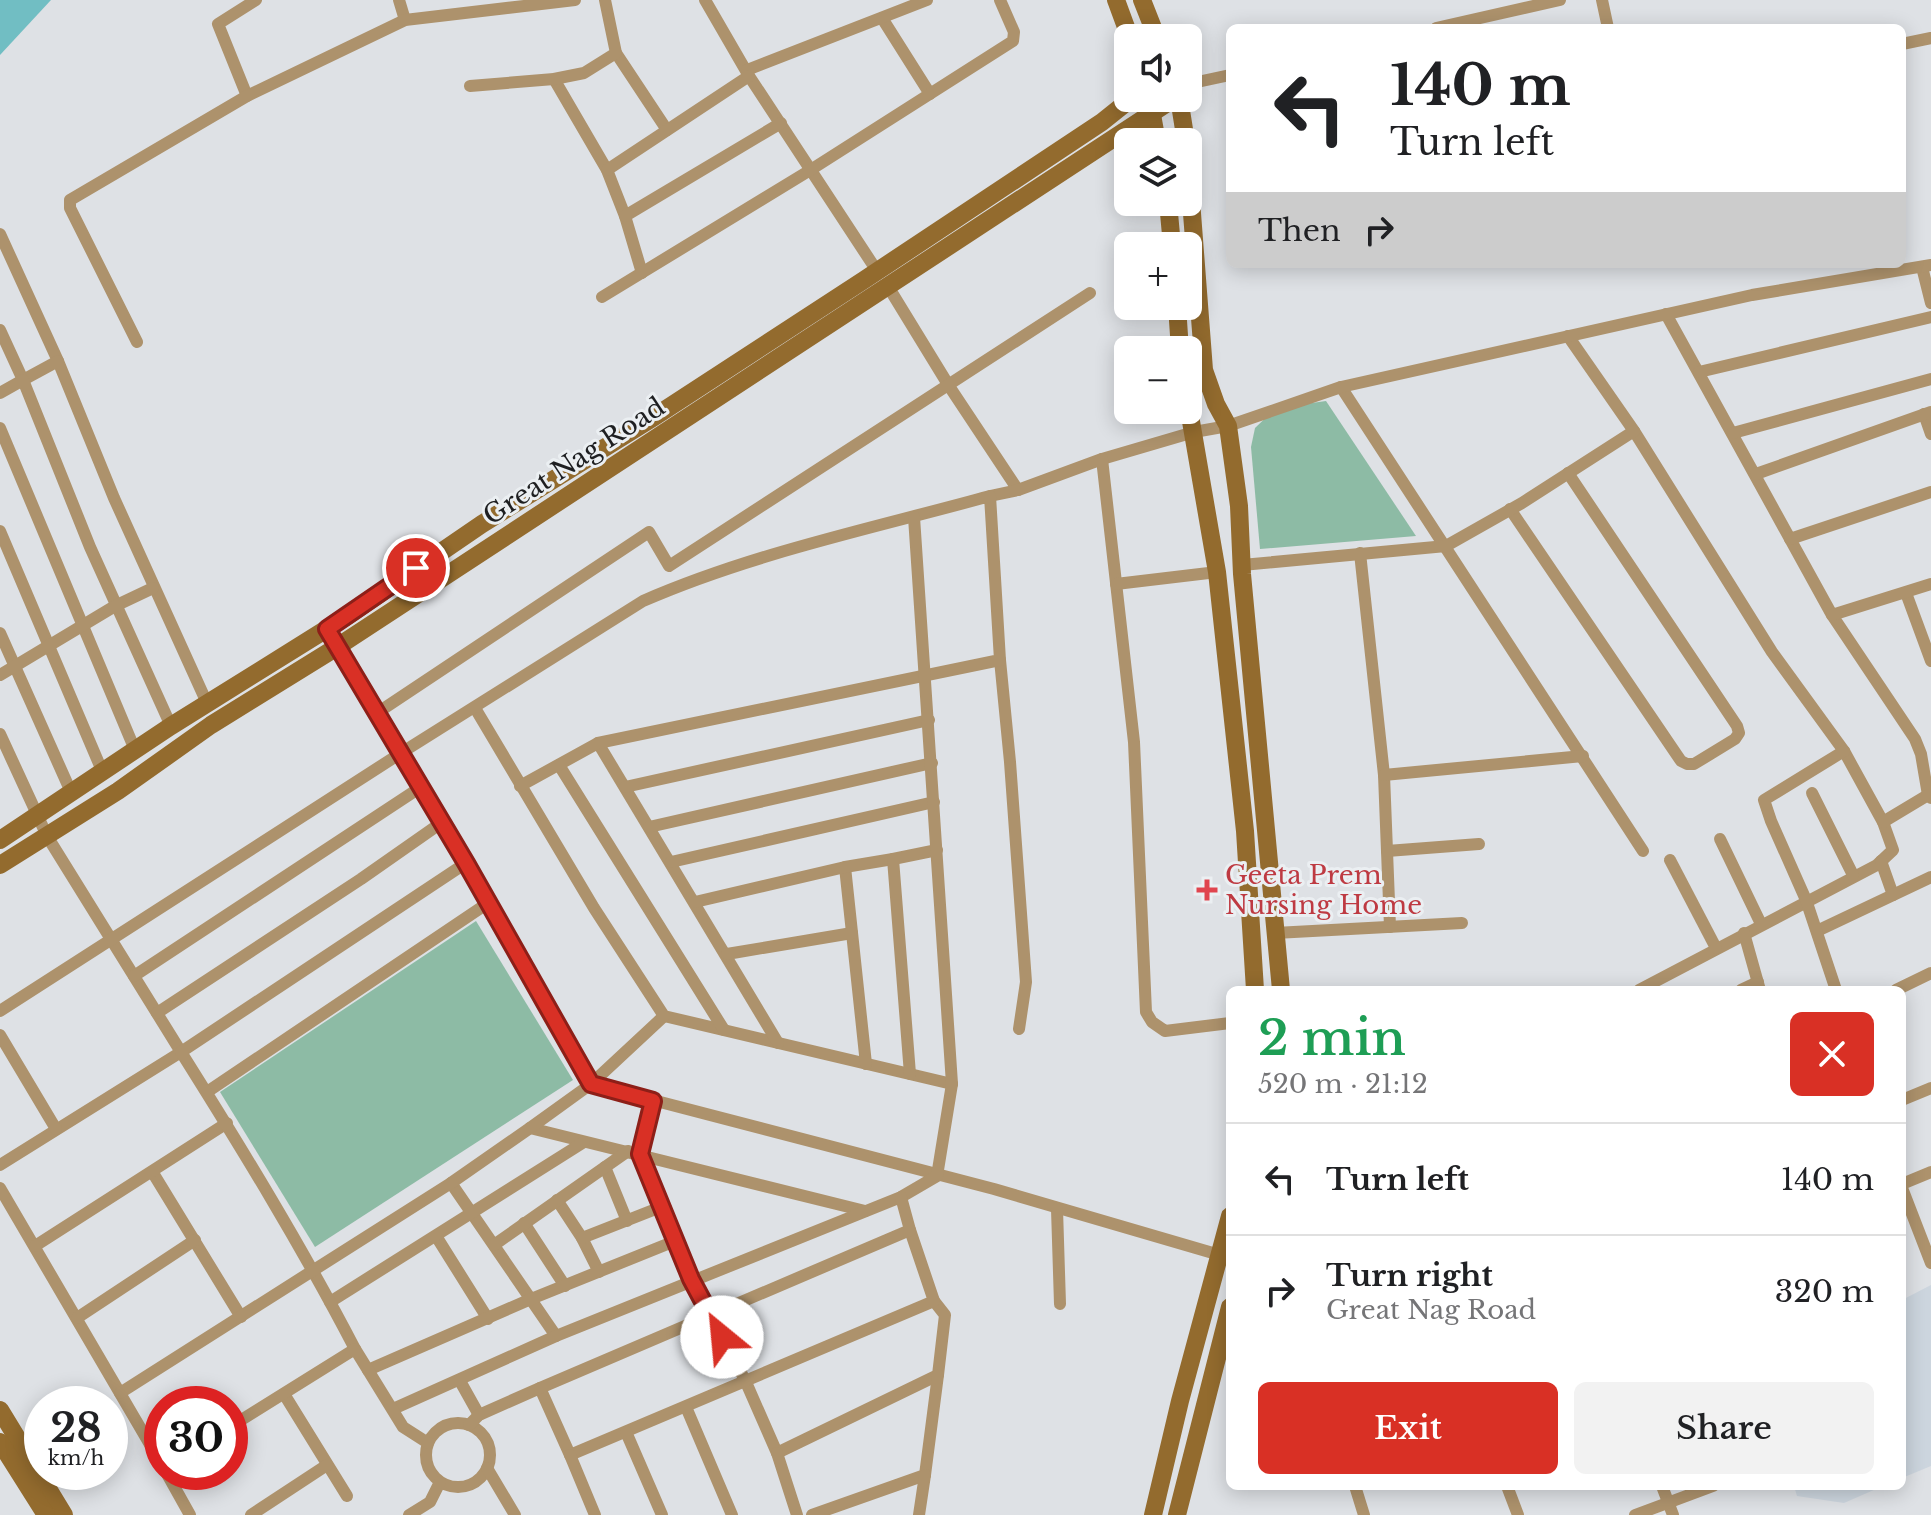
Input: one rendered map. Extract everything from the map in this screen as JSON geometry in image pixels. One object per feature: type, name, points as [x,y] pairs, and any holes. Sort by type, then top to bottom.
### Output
[{"type":"main road","points":[[1116,0],[1125,24]]},
{"type":"main road","points":[[1142,0],[1151,24]]},
{"type":"main road","name":"Great Nag Road","points":[[1,835],[327,629],[482,524],[667,408],[1114,112]]},
{"type":"main road","name":"Great Nag Road","points":[[0,865],[118,791],[211,725],[337,647],[889,288],[1140,112]]},
{"type":"main road","points":[[1192,216],[1204,370],[1228,426],[1239,506],[1281,986]]},
{"type":"main road","points":[[877,271],[889,288]]},
{"type":"main road","points":[[1192,424],[1217,572],[1245,831],[1255,986]]},
{"type":"main road","points":[[327,629],[337,647]]},
{"type":"main road","points":[[1153,1515],[1184,1387],[1225,1257]]},
{"type":"main road","points":[[1177,1515],[1226,1323]]},
{"type":"main road","points":[[1,1413],[64,1515]]},
{"type":"main road","points":[[0,1442],[46,1515]]},
{"type":"street","points":[[247,96],[218,24],[256,0]]},
{"type":"street","points":[[399,0],[405,20]]},
{"type":"street","points":[[137,342],[70,208],[70,200],[247,96],[405,20],[575,0]]},
{"type":"street","points":[[605,0],[616,53],[667,130]]},
{"type":"street","points":[[705,0],[748,73],[877,271]]},
{"type":"street","points":[[607,170],[748,73],[927,0]]},
{"type":"street","points":[[602,297],[1013,41],[1014,32],[1000,0]]},
{"type":"street","points":[[1454,24],[1560,0]]},
{"type":"street","points":[[1602,0],[1607,24]]},
{"type":"street","points":[[882,18],[930,94]]},
{"type":"street","points":[[1906,43],[1931,38]]},
{"type":"street","points":[[470,86],[554,79],[584,73],[616,53]]},
{"type":"street","points":[[1202,81],[1226,76]]},
{"type":"street","points":[[554,79],[607,170],[642,273]]},
{"type":"street","points":[[625,216],[781,123]]},
{"type":"street","points":[[0,234],[58,361],[153,588],[207,703]]},
{"type":"street","points":[[0,1011],[643,601],[679,586],[823,540],[1018,490],[1102,459],[1194,432],[1228,426],[1341,387],[1752,295],[1927,266],[1931,303]]},
{"type":"street","points":[[889,288],[1018,490]]},
{"type":"street","points":[[669,566],[1090,293]]},
{"type":"street","points":[[1666,314],[1832,615],[1915,739],[1929,796],[1883,822]]},
{"type":"street","points":[[1699,372],[1931,317]]},
{"type":"street","points":[[0,330],[115,606],[171,726]]},
{"type":"street","points":[[1568,336],[1634,431],[1772,652],[1844,751],[1883,822],[1893,850],[1881,861],[1646,986]]},
{"type":"street","points":[[0,393],[58,361]]},
{"type":"street","points":[[1733,433],[1931,379]]},
{"type":"street","points":[[1341,387],[1643,851]]},
{"type":"street","points":[[1756,474],[1928,413],[1931,434]]},
{"type":"street","points":[[0,428],[135,750]]},
{"type":"street","points":[[1242,565],[1446,546],[1634,431]]},
{"type":"street","points":[[1102,459],[1134,742],[1146,1012],[1152,1022],[1165,1031],[1226,1023]]},
{"type":"street","points":[[1510,509],[1681,761],[1694,764],[1735,739],[1739,733],[1737,726],[1568,473]]},
{"type":"street","points":[[1790,539],[1931,492]]},
{"type":"street","points":[[990,496],[1026,982],[1019,1029]]},
{"type":"street","points":[[914,517],[952,1084],[937,1176]]},
{"type":"street","points":[[0,531],[103,773]]},
{"type":"street","points":[[377,713],[649,532],[679,586]]},
{"type":"street","points":[[1360,553],[1384,775],[1390,927]]},
{"type":"street","points":[[1116,584],[1217,572]]},
{"type":"street","points":[[1832,615],[1931,584]]},
{"type":"street","points":[[0,675],[115,606],[153,588]]},
{"type":"street","points":[[1906,593],[1931,661]]},
{"type":"street","points":[[0,633],[71,792]]},
{"type":"street","points":[[337,647],[466,863],[591,1084],[994,1189],[1225,1257]]},
{"type":"street","points":[[520,786],[598,743],[1000,660]]},
{"type":"street","points":[[475,708],[520,786],[664,1016],[952,1084]]},
{"type":"street","points":[[625,787],[929,720]]},
{"type":"street","points":[[0,734],[47,836],[227,1123],[355,1349],[410,1433],[428,1443]]},
{"type":"street","points":[[598,743],[778,1043]]},
{"type":"street","points":[[1835,986],[1806,900],[1764,800],[1844,751]]},
{"type":"street","points":[[1384,775],[1583,756]]},
{"type":"street","points":[[649,827],[932,763]]},
{"type":"street","points":[[559,765],[724,1030]]},
{"type":"street","points":[[134,976],[421,787]]},
{"type":"street","points":[[1812,793],[1853,875]]},
{"type":"street","points":[[671,862],[934,802]]},
{"type":"street","points":[[157,1013],[441,823]]},
{"type":"street","points":[[1720,839],[1761,924]]},
{"type":"street","points":[[1387,851],[1479,844]]},
{"type":"street","points":[[695,902],[845,867],[937,850]]},
{"type":"street","points":[[893,859],[910,1074]]},
{"type":"street","points":[[1670,860],[1716,948]]},
{"type":"street","points":[[1881,861],[1893,895]]},
{"type":"street","points":[[0,1165],[181,1052],[466,863]]},
{"type":"street","points":[[845,867],[866,1064]]},
{"type":"street","points":[[1817,931],[1931,877]]},
{"type":"street","points":[[207,1092],[488,903]]},
{"type":"street","points":[[1275,933],[1462,923]]},
{"type":"street","points":[[727,954],[852,933]]},
{"type":"street","points":[[1744,933],[1759,986]]},
{"type":"street","points":[[1904,986],[1931,973]]},
{"type":"street","points":[[128,1388],[451,1183],[591,1084],[664,1016]]},
{"type":"street","points":[[0,1035],[56,1129]]},
{"type":"street","points":[[1906,1098],[1931,1088]]},
{"type":"street","points":[[494,1245],[605,1167],[634,1153],[653,1101]]},
{"type":"street","points":[[35,1246],[227,1123]]},
{"type":"street","points":[[530,1128],[866,1211]]},
{"type":"street","points":[[330,1302],[584,1142]]},
{"type":"street","points":[[634,1153],[691,1279],[745,1380],[777,1453],[797,1515]]},
{"type":"street","points":[[605,1167],[627,1221]]},
{"type":"street","points":[[1906,1184],[1931,1172]]},
{"type":"street","points":[[153,1173],[241,1317]]},
{"type":"street","points":[[393,1409],[691,1279],[901,1197],[937,1176]]},
{"type":"street","points":[[451,1183],[556,1336]]},
{"type":"street","points":[[0,1188],[116,1386]]},
{"type":"street","points":[[1906,1196],[1930,1257]]},
{"type":"street","points":[[901,1197],[934,1301],[945,1315],[919,1515]]},
{"type":"street","points":[[557,1200],[582,1238],[599,1272]]},
{"type":"street","points":[[582,1238],[661,1207]]},
{"type":"street","points":[[1057,1209],[1060,1304]]},
{"type":"street","points":[[524,1223],[565,1286]]},
{"type":"street","points":[[460,1381],[474,1420],[488,1443],[490,1454],[487,1468],[476,1481],[456,1487],[440,1482],[426,1463],[428,1443],[443,1426],[474,1420],[540,1388],[910,1230]]},
{"type":"street","points":[[436,1236],[488,1319]]},
{"type":"street","points":[[77,1318],[195,1240]]},
{"type":"street","points":[[368,1370],[675,1241]]},
{"type":"street","points":[[570,1455],[934,1301]]},
{"type":"street","points":[[248,1416],[355,1349]]},
{"type":"street","points":[[777,1453],[938,1375]]},
{"type":"street","points":[[540,1388],[595,1515]]},
{"type":"street","points":[[284,1394],[347,1496]]},
{"type":"street","points":[[128,1407],[144,1434]]},
{"type":"street","points":[[686,1407],[732,1515]]},
{"type":"street","points":[[626,1432],[662,1515]]},
{"type":"street","points":[[251,1515],[327,1465]]},
{"type":"street","points":[[487,1468],[515,1515]]},
{"type":"street","points":[[812,1515],[925,1475]]},
{"type":"street","points":[[409,1515],[430,1502],[440,1482]]},
{"type":"street","points":[[176,1490],[190,1515]]},
{"type":"street","points":[[1356,1490],[1364,1515]]},
{"type":"street","points":[[1508,1490],[1515,1514]]},
{"type":"street","points":[[1664,1490],[1671,1510]]},
{"type":"street","points":[[1635,1515],[1671,1510],[1706,1490]]},
{"type":"shaded area","points":[[1931,1285],[1931,1466],[1906,1476],[1906,1298]]},
{"type":"shaded area","points":[[1795,1490],[1874,1490],[1844,1503],[1797,1496]]},
{"type":"green space","points":[[1326,401],[1416,536],[1260,549],[1251,447],[1255,428],[1276,408]]},
{"type":"green space","points":[[476,921],[573,1080],[315,1247],[220,1092]]},
{"type":"water","points":[[0,0],[51,0],[0,55]]},
{"type":"place","name":"Geeta Prem Nursing Home","points":[[1207,890]]},
{"type":"route","points":[[416,568],[327,629],[466,863],[591,1084],[653,1101],[640,1154],[691,1279],[722,1337]]}]
